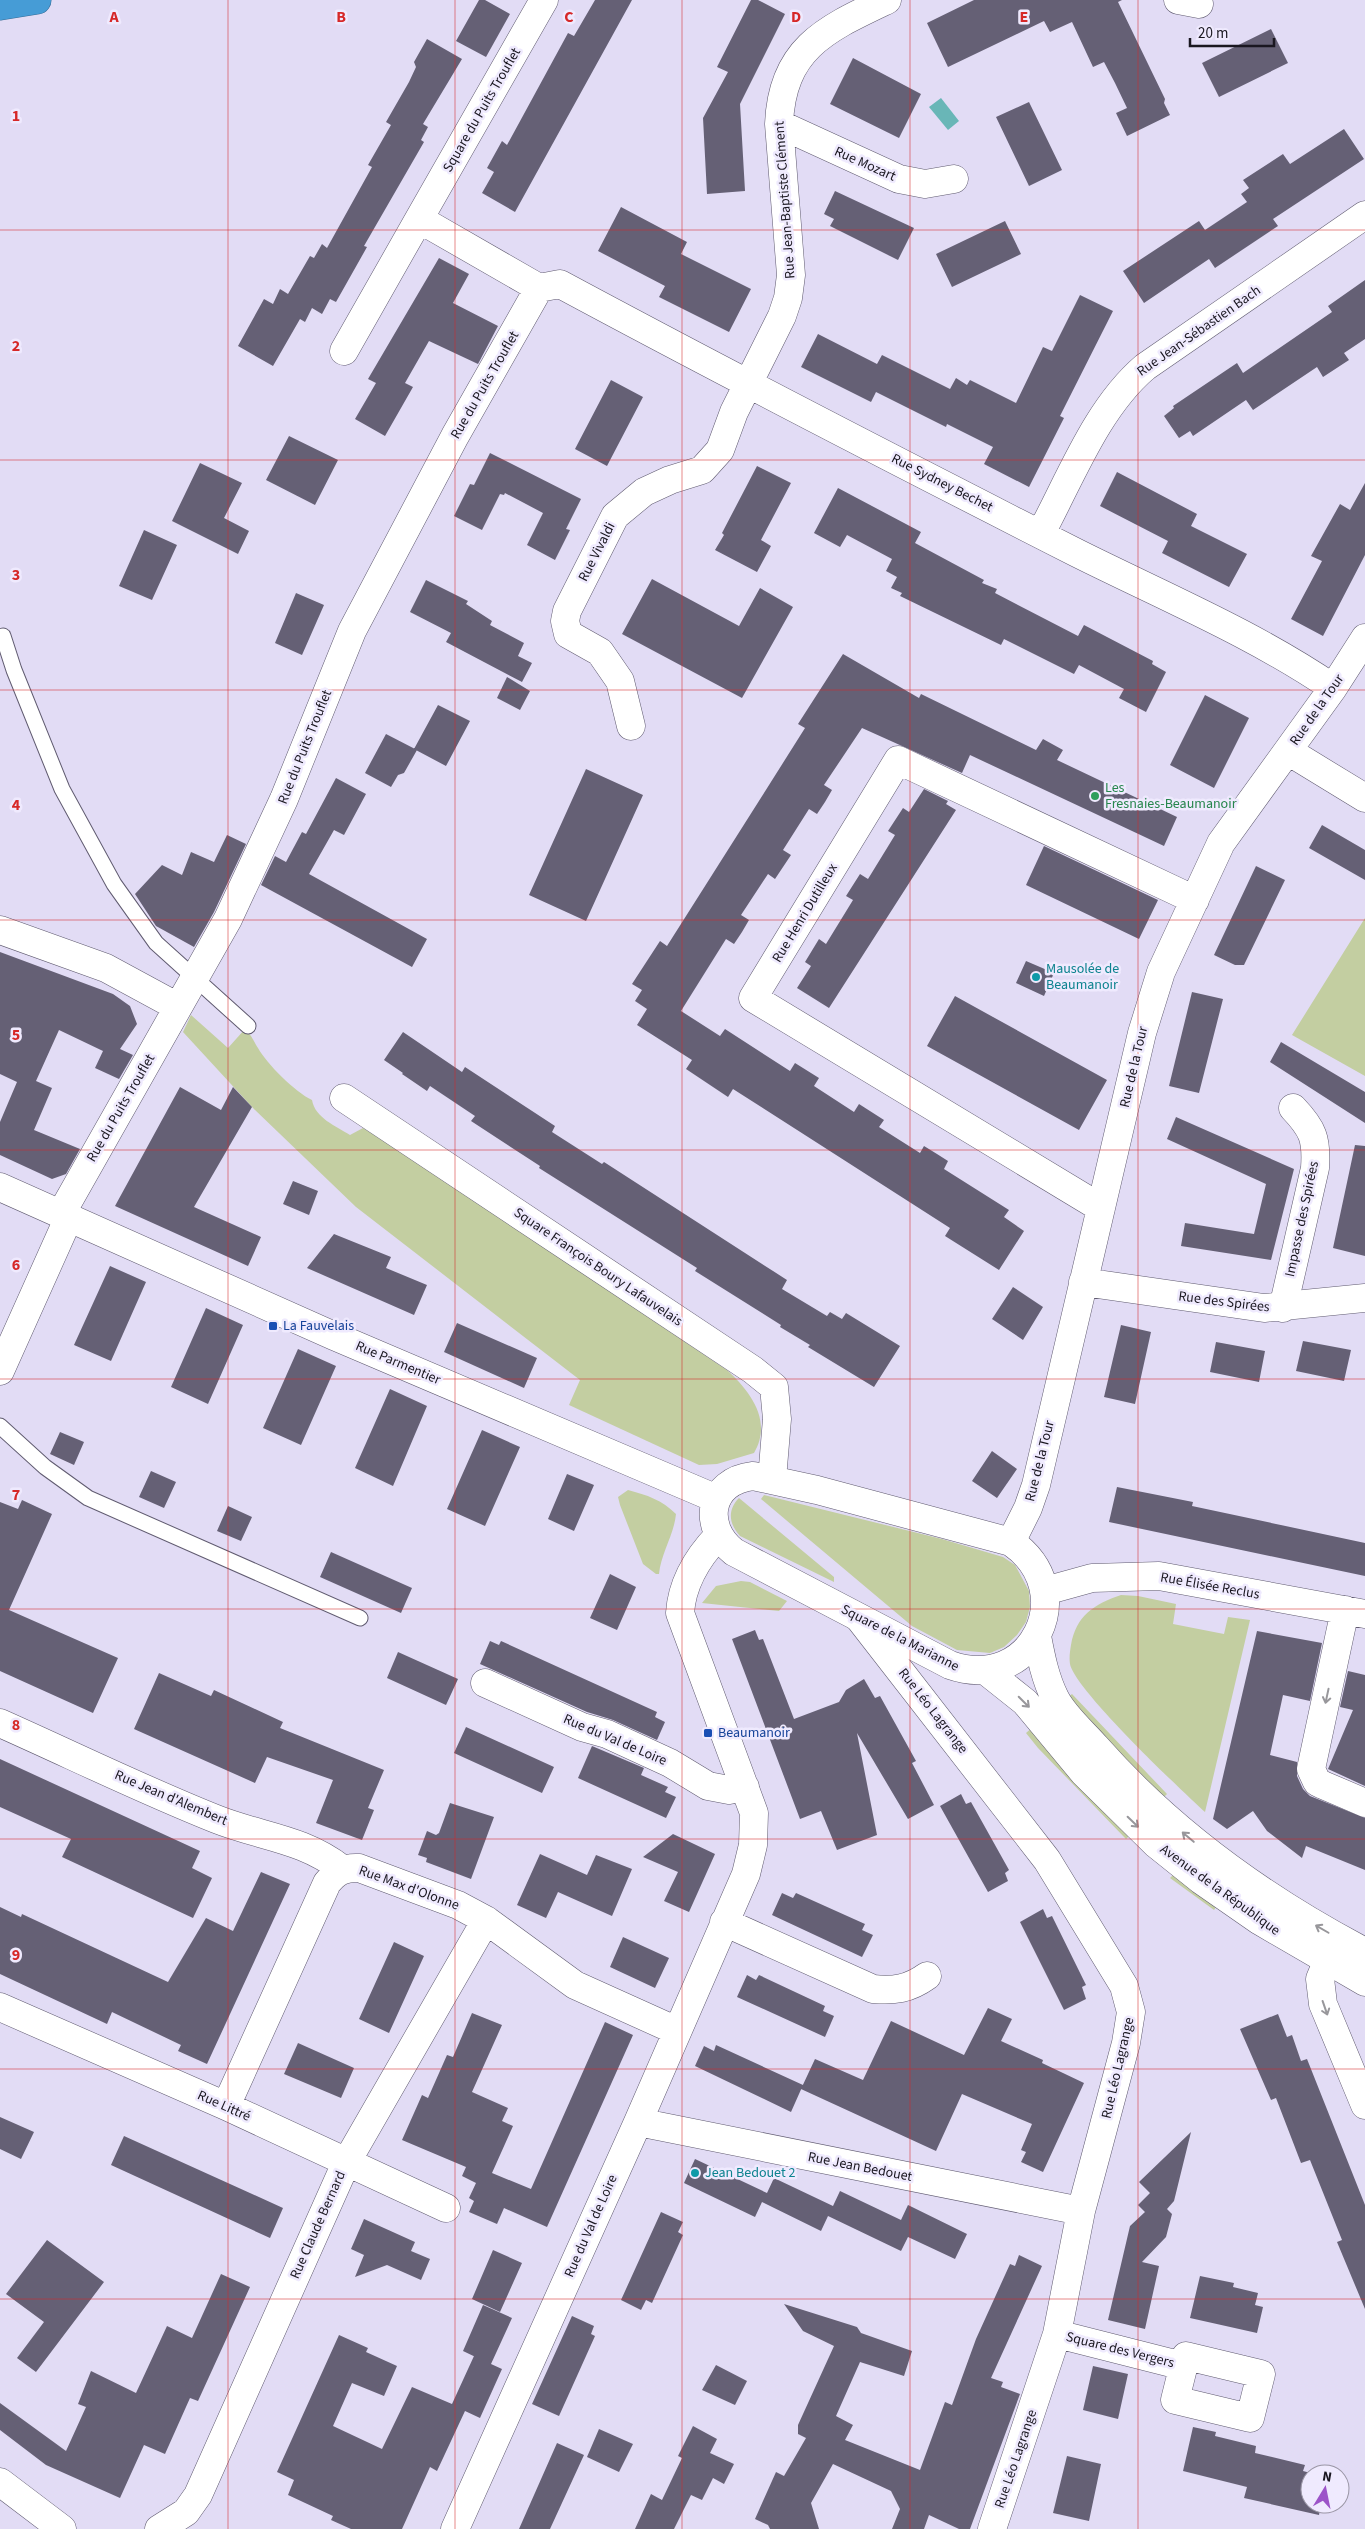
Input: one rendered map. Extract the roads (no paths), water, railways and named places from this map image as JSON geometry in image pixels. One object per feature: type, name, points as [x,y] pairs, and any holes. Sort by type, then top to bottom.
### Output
[{"type":"highway","points":[[0,6],[37,0]]},
{"type":"street","name":"Square du Puits Trouflet","points":[[344,350],[544,0]]},
{"type":"street","name":"Rue Jean-Baptiste Clément","points":[[748,385],[782,316],[788,298],[791,275],[779,124],[780,104],[785,84],[802,52],[826,31],[887,0]]},
{"type":"street","name":"Rue Mozart","points":[[779,124],[899,179],[925,184],[940,183],[954,179]]},
{"type":"street","name":"Rue Jean-Sébastien Bach","points":[[1041,533],[1108,408],[1126,384],[1146,367],[1365,215]]},
{"type":"street","points":[[419,219],[544,287]]},
{"type":"street","name":"Rue Sydney Bechet","points":[[544,287],[560,284],[748,385],[1219,622],[1314,674],[1333,688]]},
{"type":"street","name":"Rue du Puits Trouflet","points":[[0,1371],[65,1215],[228,919],[284,799],[352,631],[455,436],[544,287]]},
{"type":"street","name":"Rue Vivaldi","points":[[631,726],[620,681],[600,652],[568,634],[565,621],[567,611],[615,516],[644,492],[670,480],[702,470],[720,450],[734,412],[748,385]]},
{"type":"street","name":"Rue de la Tour","points":[[1011,1542],[1028,1508],[1036,1485],[1151,998],[1161,972],[1221,843],[1333,688],[1365,638]]},
{"type":"street","points":[[1288,751],[1365,798]]},
{"type":"street","name":"Rue Henri Dutilleux","points":[[1101,1208],[753,998],[898,760],[1195,900]]},
{"type":"street","points":[[0,930],[106,968],[178,1007]]},
{"type":"street","name":"Square François Boury Lafauvelais","points":[[344,1098],[753,1370],[774,1387],[777,1419],[772,1479]]},
{"type":"street","name":"Impasse des Spirées","points":[[1283,1308],[1315,1168],[1316,1150],[1313,1136],[1306,1122],[1293,1108]]},
{"type":"street","name":"Rue Parmentier","points":[[0,1187],[343,1340],[717,1499]]},
{"type":"street","name":"Rue des Spirées","points":[[1083,1282],[1242,1307],[1283,1308],[1365,1298]]},
{"type":"street","name":"Square de la Marianne","points":[[717,1499],[728,1485],[736,1480],[753,1476],[772,1479],[1011,1542],[1024,1552],[1033,1563],[1045,1590],[1045,1611],[1037,1636],[1023,1654],[1013,1661],[986,1671],[963,1670],[950,1665],[734,1552],[718,1536]]},
{"type":"street","points":[[717,1499],[714,1517],[718,1536]]},
{"type":"street","name":"Rue du Val de Loire","points":[[455,2529],[638,2122],[746,1874],[753,1845],[754,1814],[682,1626],[680,1613],[681,1601],[690,1575],[705,1550],[718,1536]]},
{"type":"street","name":"Rue Élisée Reclus","points":[[1045,1590],[1092,1578],[1158,1576],[1355,1612],[1337,1648],[1311,1769],[1316,1782],[1365,1803]]},
{"type":"street","name":"Rue Léo Lagrange","points":[[859,1618],[1047,1860],[1124,1986],[1131,2012],[1126,2043],[1081,2211],[1057,2334],[992,2529]]},
{"type":"street","name":"Avenue de la République","points":[[1037,1636],[1042,1663],[1055,1699],[1130,1784],[1178,1829],[1224,1865],[1281,1904],[1365,1952]]},
{"type":"street","name":"Avenue de la République","points":[[986,1671],[1024,1702],[1084,1773],[1156,1844],[1238,1906],[1327,1962],[1365,1982]]},
{"type":"street","name":"Rue du Val de Loire","points":[[485,1683],[582,1727],[616,1738],[682,1770],[708,1786],[729,1790],[745,1787]]},
{"type":"street","name":"Rue Jean d'Alembert","points":[[0,1723],[217,1820],[273,1836],[322,1854],[342,1869]]},
{"type":"street","name":"Rue Max d'Olonne","points":[[226,2106],[327,1883],[333,1875],[342,1869],[359,1868],[458,1905],[486,1920],[576,1985],[677,2031]]},
{"type":"street","name":"Rue Claude Bernard","points":[[160,2529],[186,2512],[198,2495],[346,2163],[486,1920]]},
{"type":"street","points":[[724,1922],[873,1989],[893,1991],[915,1985],[927,1976]]},
{"type":"street","points":[[1327,1962],[1320,1979],[1323,2004],[1365,2105]]},
{"type":"street","name":"Rue Littré","points":[[0,2007],[226,2106],[446,2208]]},
{"type":"street","name":"Rue Jean Bedouet","points":[[638,2122],[1081,2211]]},
{"type":"street","name":"Square des Vergers","points":[[1057,2334],[1184,2366]]},
{"type":"street","points":[[0,2482],[62,2529]]},
{"type":"lane","points":[[3,636],[14,670],[62,789],[114,884],[156,943],[248,1026]]},
{"type":"lane","points":[[0,1426],[46,1467],[88,1498],[360,1618]]},
{"type":"place","name":"Les Fresnaies-Beaumanoir","points":[[1095,796]]},
{"type":"place","name":"Mausolée de Beaumanoir","points":[[1036,977]]},
{"type":"place","name":"La Fauvelais","points":[[273,1326]]},
{"type":"place","name":"Beaumanoir","points":[[708,1733]]},
{"type":"place","name":"Jean Bedouet 2","points":[[695,2173]]}]
